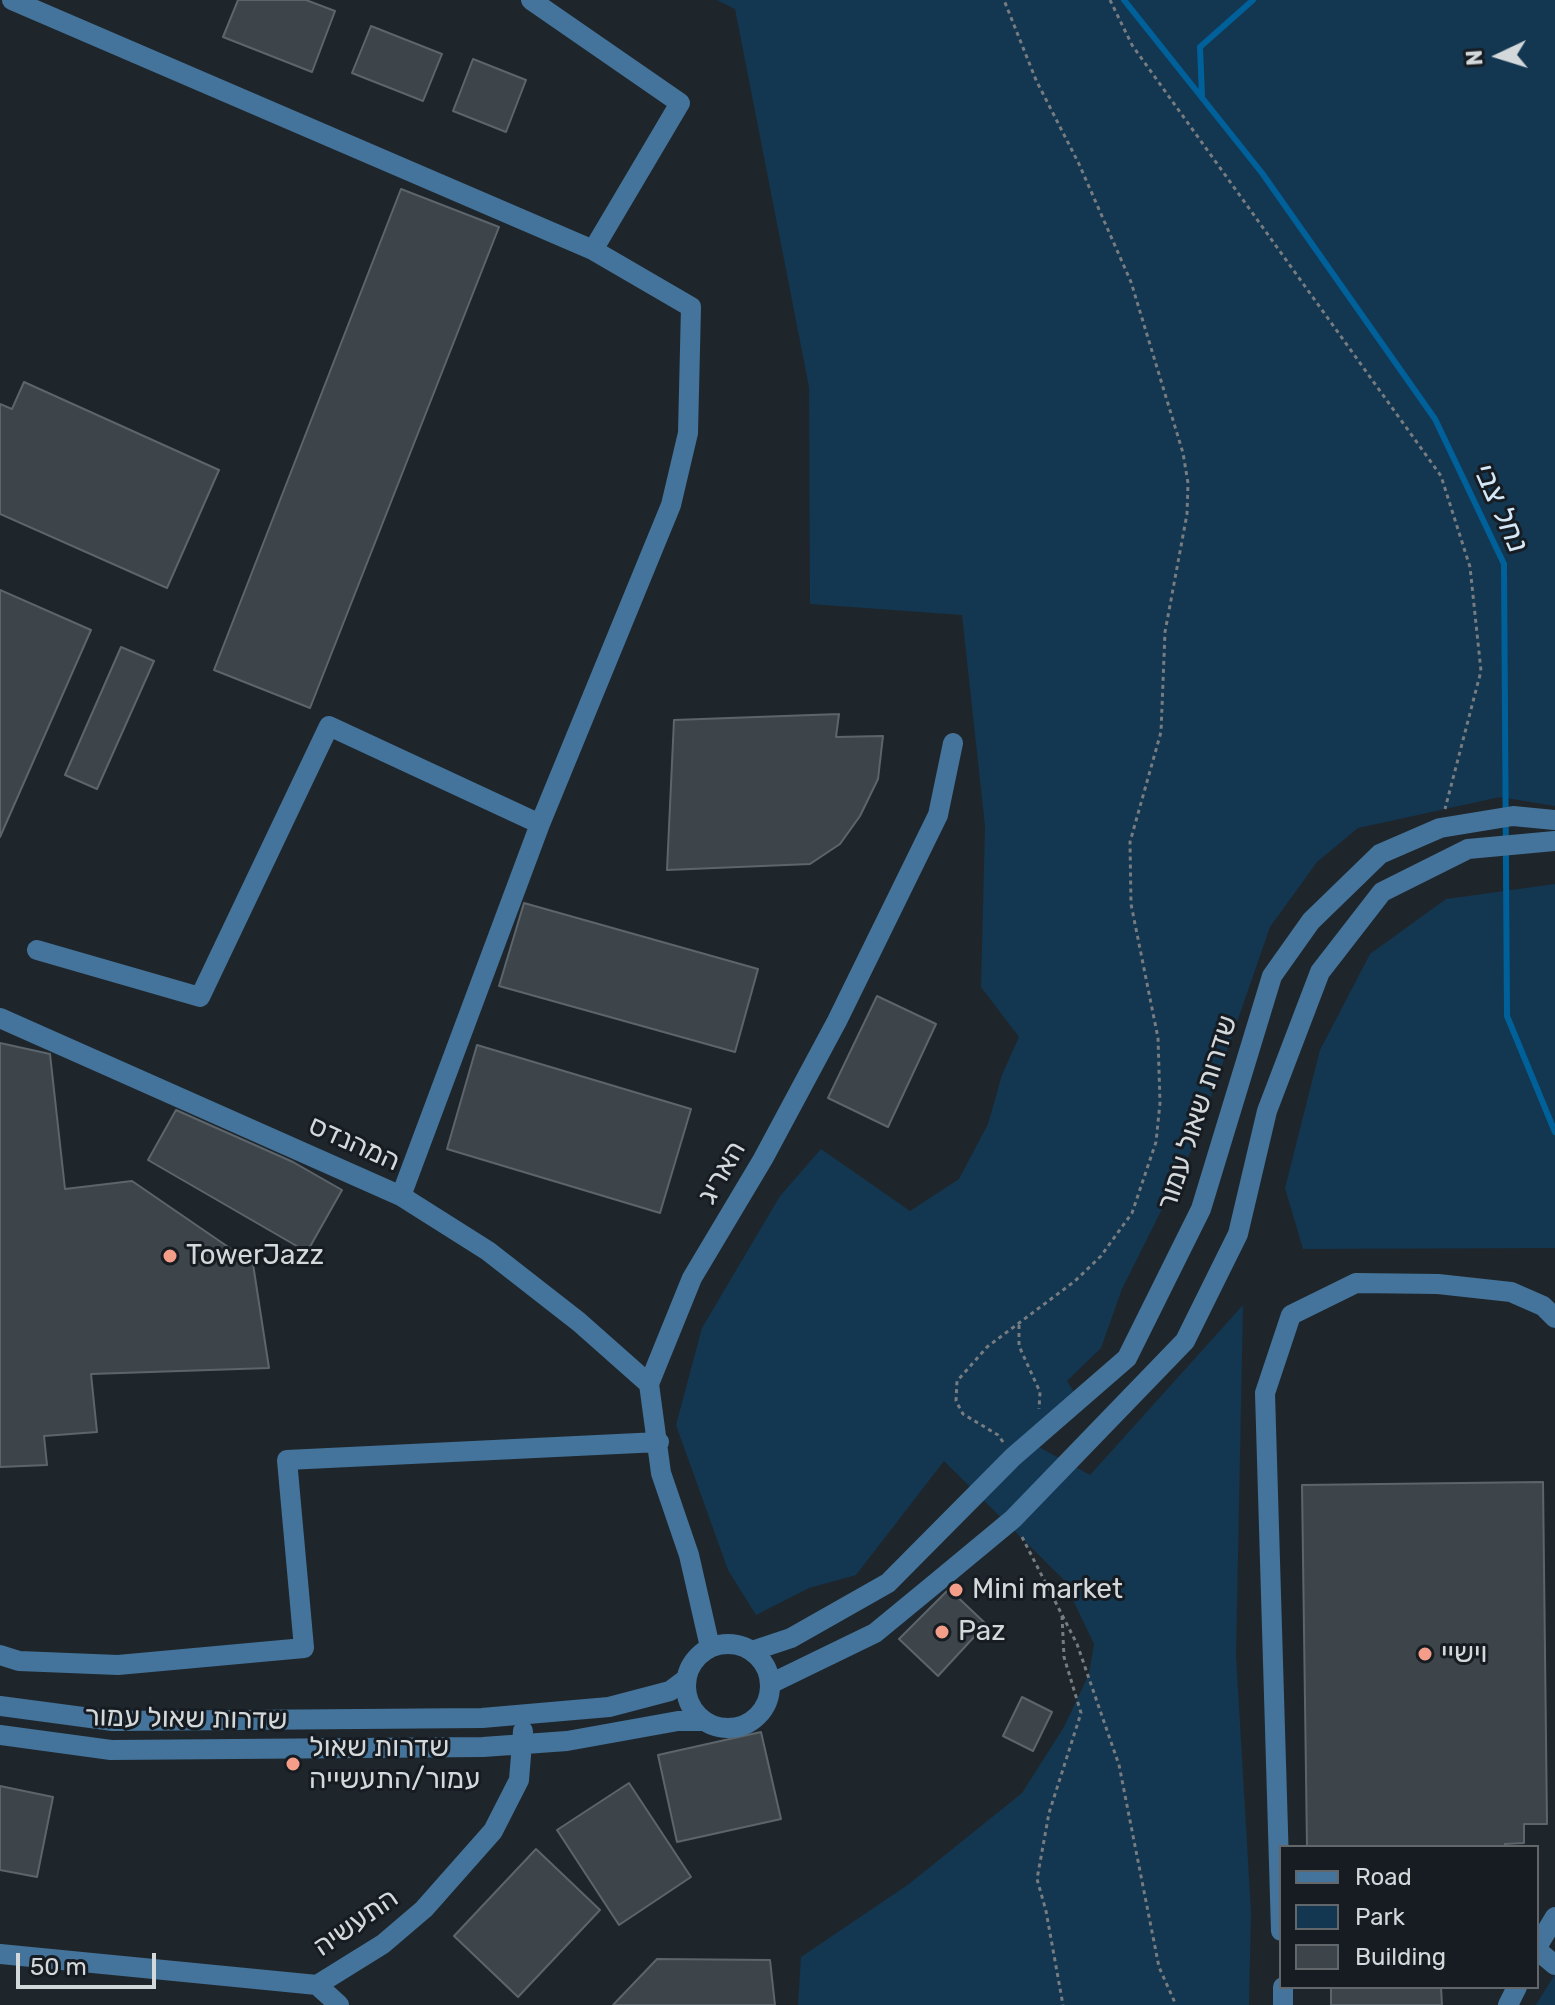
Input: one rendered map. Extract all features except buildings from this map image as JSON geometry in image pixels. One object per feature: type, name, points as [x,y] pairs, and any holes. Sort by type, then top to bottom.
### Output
[{"type":"street","points":[[12,0],[593,250],[691,307],[688,433],[671,505],[540,824],[401,1196]]},
{"type":"street","points":[[531,0],[680,103],[593,250]]},
{"type":"street","points":[[37,950],[200,997],[329,726],[540,824]]},
{"type":"street","name":"האריג","points":[[649,1384],[692,1278],[763,1159],[815,1063],[938,815],[953,743]]},
{"type":"street","name":"שדרות שאול עמור","points":[[752,1651],[791,1638],[888,1583],[1013,1457],[1127,1358],[1201,1209],[1272,976],[1311,921],[1380,854],[1440,828],[1513,816],[1555,820]]},
{"type":"street","points":[[770,1684],[875,1633],[1013,1519],[1185,1341],[1238,1234],[1267,1111],[1320,972],[1382,892],[1468,849],[1555,841]]},
{"type":"street","name":"המהנדס","points":[[0,1018],[401,1196],[488,1251],[579,1322],[649,1384]]},
{"type":"street","points":[[1279,1864],[1265,1393],[1291,1315],[1356,1283],[1438,1284],[1511,1292],[1543,1306],[1555,1318]]},
{"type":"street","points":[[649,1384],[661,1473],[689,1555],[710,1647]]},
{"type":"street","points":[[0,1655],[19,1661],[118,1665],[304,1648],[287,1460],[659,1442]]},
{"type":"street","points":[[738,1645],[752,1651],[768,1671],[768,1698],[752,1721],[725,1728],[705,1721],[690,1705],[686,1679],[690,1666],[710,1647],[738,1645]]},
{"type":"street","name":"שדרות שאול עמור","points":[[0,1706],[144,1722],[523,1715],[594,1709],[648,1698],[670,1691],[686,1679]]},
{"type":"street","name":"התעשיה","points":[[0,1954],[317,1985],[383,1944],[424,1909],[493,1831],[519,1780],[523,1715]]},
{"type":"street","name":"שדרות שאול עמור","points":[[0,1735],[111,1750],[179,1751],[523,1744],[614,1735],[678,1721],[705,1721]]},
{"type":"street","points":[[1539,1945],[1555,1917]]},
{"type":"street","points":[[1539,1951],[1555,1965]]},
{"type":"street","points":[[317,1985],[339,2005]]},
{"type":"path","points":[[1004,0],[1036,80],[1079,164],[1131,282],[1183,453],[1188,483],[1187,514],[1165,632],[1161,732],[1130,842],[1131,904],[1158,1038],[1160,1103],[1156,1142],[1132,1213],[1101,1256],[1075,1281],[987,1347],[957,1381],[956,1401],[963,1414],[998,1435],[1013,1457]]},
{"type":"path","points":[[1110,0],[1132,45],[1441,476],[1470,567],[1481,671],[1440,828]]},
{"type":"path","points":[[1019,1323],[1019,1346],[1040,1392],[1038,1421]]},
{"type":"path","points":[[1013,1519],[1077,1644],[1119,1765],[1159,1967],[1176,2005]]},
{"type":"path","points":[[1062,1615],[1064,1657],[1081,1713],[1049,1813],[1037,1879],[1063,2005]]},
{"type":"green space","points":[[717,0],[1555,0],[1555,806],[1500,797],[1358,828],[1317,862],[1270,927],[1195,1143],[1122,1289],[1101,1348],[1067,1381],[1074,1392],[1039,1447],[1090,1475],[1243,1305],[1236,1655],[1251,1912],[1249,2005],[798,2005],[801,1957],[909,1884],[1022,1793],[1064,1727],[1089,1674],[1094,1644],[1063,1579],[944,1461],[856,1575],[809,1588],[756,1615],[728,1570],[676,1425],[702,1328],[780,1196],[821,1149],[910,1211],[959,1179],[988,1124],[1002,1075],[1019,1037],[981,987],[985,826],[962,615],[810,604],[809,387],[735,9]]},
{"type":"green space","points":[[1555,884],[1555,1248],[1303,1249],[1285,1188],[1320,1050],[1370,954],[1446,899]]},
{"type":"green space","points":[[1555,1974],[1555,2005],[1536,2005]]},
{"type":"waterway","name":"נחל צבי","points":[[1124,0],[1262,173],[1435,419],[1504,564],[1507,1016],[1555,1132]]},
{"type":"waterway","points":[[1202,96],[1200,47],[1253,0]]},
{"type":"place","name":"TowerJazz","points":[[170,1256]]},
{"type":"place","name":"Mini market","points":[[956,1590]]},
{"type":"place","name":"Paz","points":[[942,1632]]},
{"type":"place","name":"וישיי","points":[[1425,1654]]},
{"type":"place","name":"שדרות שאול עמור/התעשייה","points":[[293,1764]]}]
